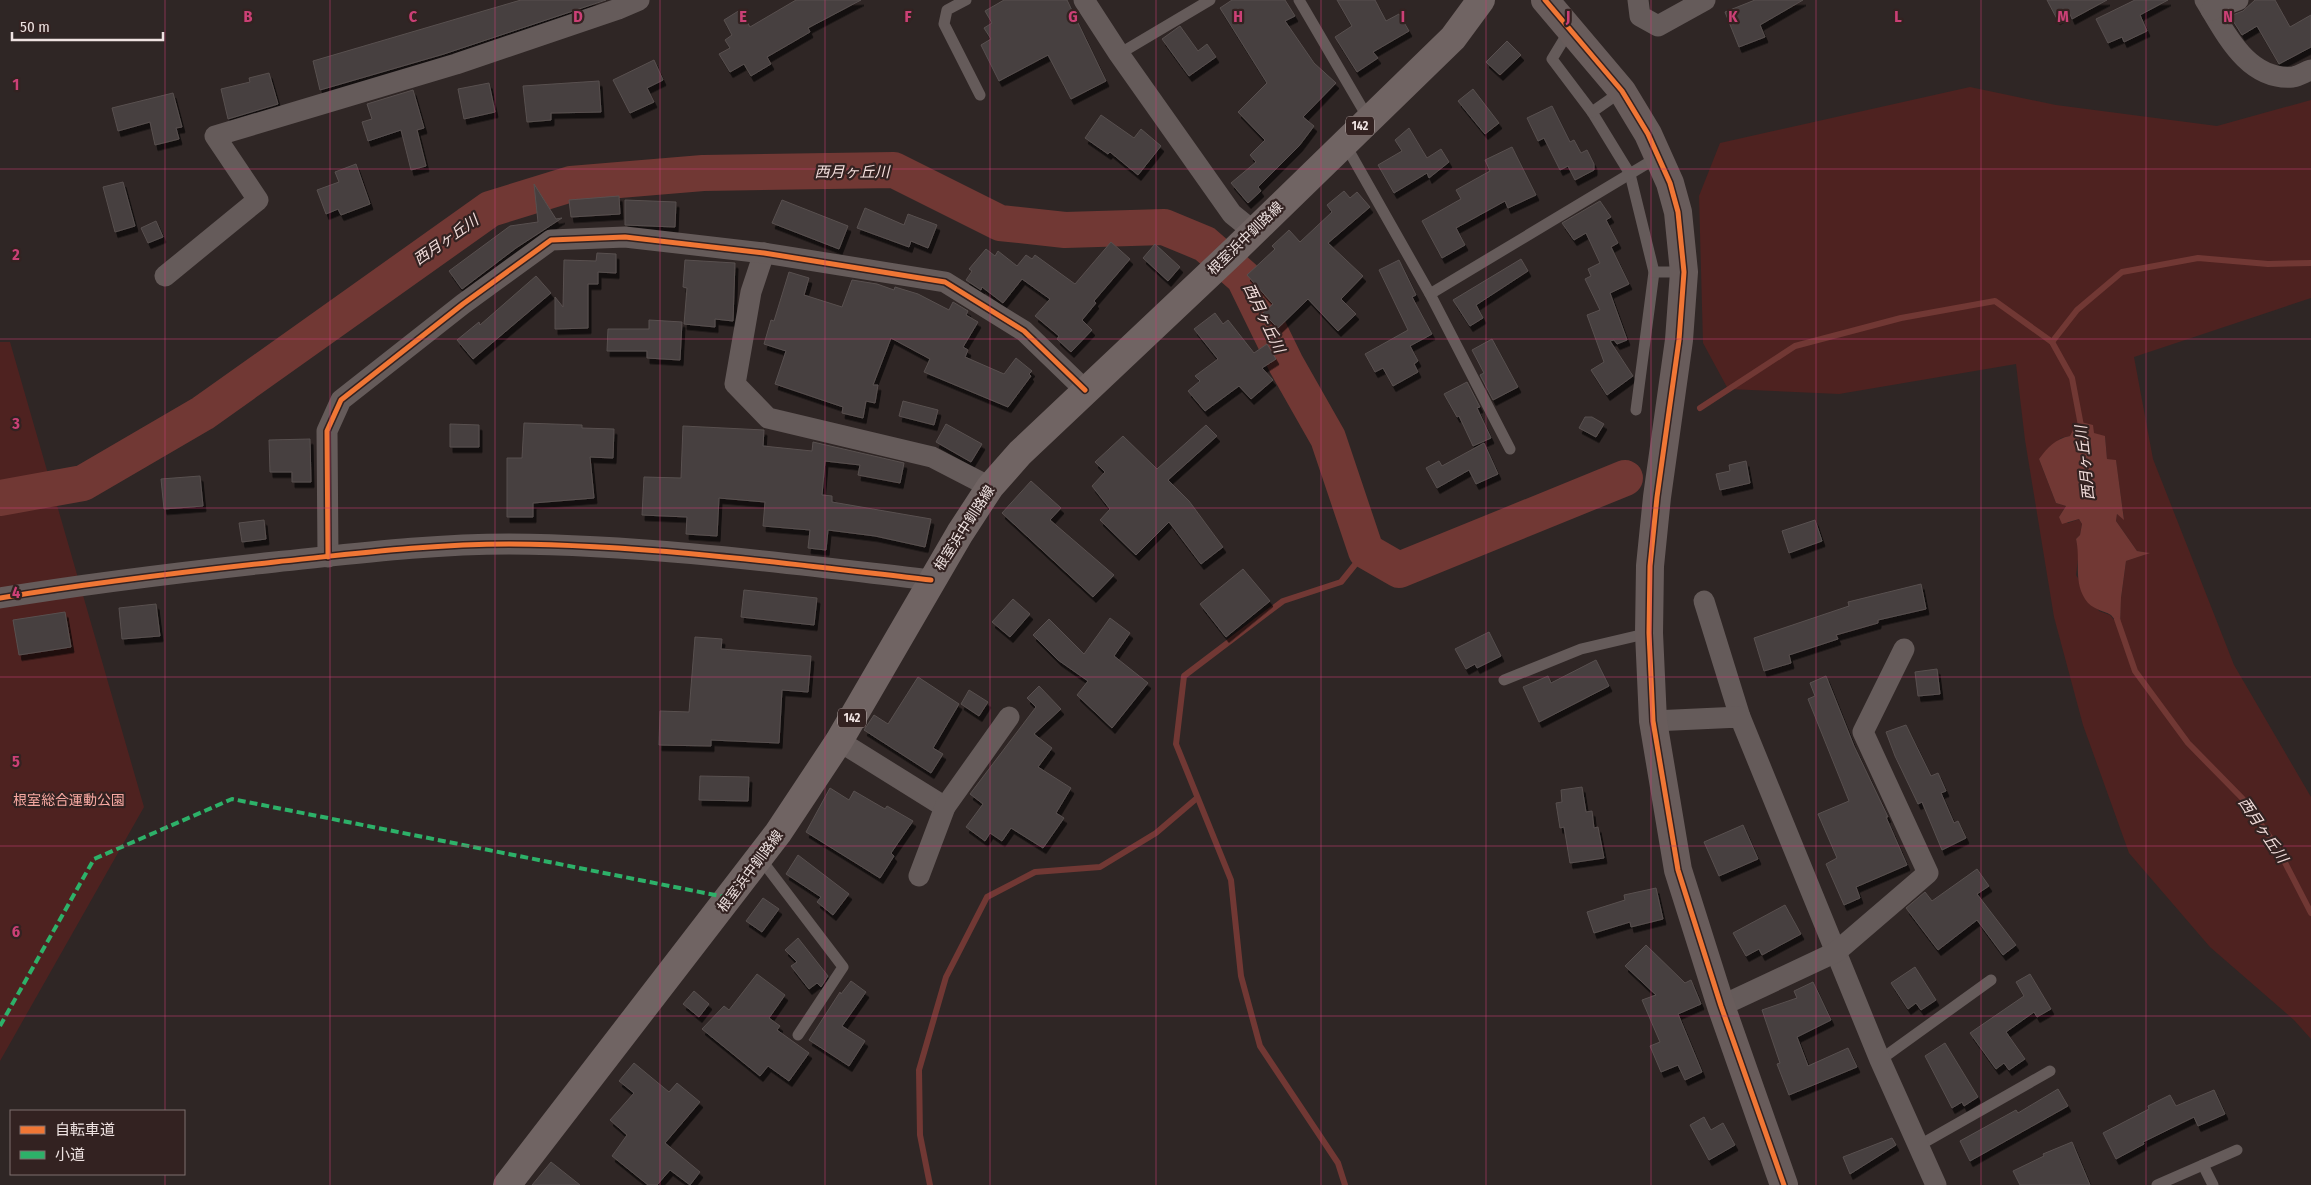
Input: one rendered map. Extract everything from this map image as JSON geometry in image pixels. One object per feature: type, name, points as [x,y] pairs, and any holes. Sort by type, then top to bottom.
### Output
[{"type":"main road","name":"根室浜中釧路線","points":[[507,1185],[760,858],[839,741],[930,580],[990,487],[1020,453],[1245,240],[1368,118],[1453,38],[1481,0]]},
{"type":"street","points":[[165,276],[258,200],[216,136],[456,64],[618,10],[639,0]]},
{"type":"street","points":[[1084,0],[1119,54],[1232,214],[1245,240]]},
{"type":"street","points":[[1545,0],[1622,92],[1648,134],[1670,183],[1678,212],[1684,272],[1679,340],[1656,497],[1650,566],[1649,632],[1653,721],[1678,870],[1721,1006],[1784,1185]]},
{"type":"street","points":[[1638,0],[1640,16],[1658,26],[1705,0]]},
{"type":"street","points":[[2238,0],[2208,5],[2239,55],[2265,73],[2293,77],[2311,70]]},
{"type":"street","points":[[328,556],[328,431],[341,400],[463,304],[551,240],[625,238],[764,253],[945,282],[1024,331],[1085,390]]},
{"type":"street","points":[[764,253],[751,292],[735,384],[768,418],[932,457],[990,487]]},
{"type":"street","points":[[0,598],[67,587],[328,556],[423,547],[519,545],[629,550],[930,580]]},
{"type":"street","points":[[1704,601],[1740,717],[1880,1060],[1936,1185]]},
{"type":"street","points":[[1721,1006],[1836,952],[1928,873],[1863,732],[1904,649]]},
{"type":"street","points":[[919,876],[945,807],[1009,717]]},
{"type":"street","points":[[1653,721],[1740,717]]},
{"type":"street","points":[[839,741],[945,807]]},
{"type":"lane","points":[[966,0],[947,10],[944,24],[980,95]]},
{"type":"lane","points":[[1299,0],[1368,118]]},
{"type":"lane","points":[[1119,54],[1206,1]]},
{"type":"lane","points":[[1569,31],[1552,59],[1592,112],[1630,174],[1654,272],[1636,410]]},
{"type":"lane","points":[[1592,112],[1622,92]]},
{"type":"lane","points":[[1344,142],[1430,294],[1510,449]]},
{"type":"lane","points":[[1430,294],[1658,157]]},
{"type":"lane","points":[[1654,272],[1684,272]]},
{"type":"lane","points":[[1504,680],[1582,649],[1649,632]]},
{"type":"lane","points":[[760,858],[843,967],[798,1035]]},
{"type":"lane","points":[[1880,1060],[1992,980]]},
{"type":"lane","points":[[1918,1146],[2050,1071]]},
{"type":"lane","points":[[2157,1185],[2237,1150]]},
{"type":"lane","points":[[2203,1165],[2213,1185]]},
{"type":"green space","points":[[1970,87],[2056,105],[2217,126],[2311,100],[2311,298],[2134,357],[2153,459],[2234,665],[2311,797],[2311,1039],[2294,1020],[2210,947],[2129,853],[2083,725],[2054,617],[2025,440],[2016,364],[1839,394],[1728,389],[1703,343],[1699,196],[1720,143]],"holes":[[[2070,436],[2105,436],[2107,459],[2116,461],[2124,519],[2117,514],[2116,521],[2137,551],[2149,553],[2126,561],[2121,598],[2120,627],[2110,615],[2099,611],[2076,575],[2079,552],[2076,539],[2080,535],[2082,524],[2079,519],[2068,523],[2059,517],[2066,506],[2056,503],[2039,459],[2061,438]]]},
{"type":"green space","name":"根室総合運動公園","points":[[0,342],[10,342],[144,807],[0,1061]]},
{"type":"water","points":[[2081,422],[2093,425],[2094,433],[2105,436],[2107,459],[2116,460],[2124,520],[2117,514],[2116,521],[2137,551],[2150,553],[2126,561],[2121,598],[2120,628],[2111,615],[2094,608],[2088,603],[2081,592],[2078,577],[2076,539],[2080,535],[2082,524],[2079,519],[2062,524],[2059,517],[2066,506],[2056,503],[2039,459],[2052,444],[2070,436]]},
{"type":"building","points":[[521,0],[606,0],[444,54],[320,90],[313,61]]},
{"type":"building","points":[[796,0],[861,0],[808,28],[810,32],[767,57],[771,64],[751,76],[744,64],[730,72],[719,54],[730,48],[725,40],[732,35],[724,20],[740,10],[750,27]]},
{"type":"building","points":[[1004,0],[1067,0],[1106,81],[1071,99],[1048,55],[999,81],[981,45],[991,39],[984,28],[992,23],[985,11]]},
{"type":"building","points":[[1232,0],[1285,0],[1295,16],[1285,21],[1314,63],[1336,83],[1303,117],[1314,126],[1299,146],[1258,187],[1261,191],[1248,203],[1231,183],[1256,162],[1250,155],[1265,140],[1238,112],[1267,83],[1220,8]]},
{"type":"building","points":[[1337,0],[1375,0],[1386,21],[1399,14],[1409,31],[1373,52],[1378,58],[1357,72],[1335,37],[1352,26]]},
{"type":"building","points":[[1755,0],[1803,0],[1760,25],[1765,37],[1739,47],[1725,12]]},
{"type":"building","points":[[2047,0],[2107,0],[2072,19],[2069,12],[2057,19]]},
{"type":"building","points":[[2135,0],[2168,0],[2140,15],[2147,31],[2124,42],[2122,37],[2108,43],[2096,19]]},
{"type":"building","points":[[2255,0],[2275,0],[2290,27],[2311,15],[2311,47],[2279,64],[2257,26],[2242,35],[2230,16],[2243,11]]},
{"type":"building","points":[[1180,26],[1198,51],[1207,44],[1216,57],[1189,76],[1162,39]]},
{"type":"building","points":[[1507,41],[1521,55],[1500,75],[1486,62]]},
{"type":"building","points":[[654,60],[663,80],[647,88],[654,102],[630,113],[613,80]]},
{"type":"building","points":[[269,73],[278,104],[228,119],[221,89],[250,82],[249,78]]},
{"type":"building","points":[[599,81],[601,112],[551,113],[551,120],[527,122],[523,86]]},
{"type":"building","points":[[489,83],[495,112],[464,119],[458,89]]},
{"type":"building","points":[[1473,89],[1499,123],[1485,134],[1458,101]]},
{"type":"building","points":[[413,90],[424,128],[417,130],[426,166],[411,170],[401,130],[368,141],[362,122],[372,119],[367,104]]},
{"type":"building","points":[[173,93],[182,127],[176,128],[179,139],[155,145],[150,122],[118,131],[112,108]]},
{"type":"building","points":[[1552,106],[1570,142],[1574,140],[1581,153],[1587,150],[1594,164],[1594,170],[1575,180],[1568,166],[1560,170],[1544,138],[1538,141],[1527,118]]},
{"type":"building","points":[[1101,115],[1134,138],[1141,129],[1161,146],[1138,175],[1110,152],[1108,154],[1085,138]]},
{"type":"building","points":[[1409,128],[1427,158],[1441,149],[1449,162],[1429,178],[1427,173],[1394,193],[1378,165],[1402,151],[1395,140]]},
{"type":"building","points":[[1512,147],[1536,195],[1508,208],[1505,201],[1456,228],[1465,245],[1442,258],[1422,221],[1461,199],[1456,190],[1490,171],[1485,160]]},
{"type":"building","points":[[356,164],[370,204],[341,215],[338,209],[326,214],[317,190],[339,182],[335,172]]},
{"type":"building","points":[[123,182],[135,226],[115,232],[103,187]]},
{"type":"building","points":[[534,184],[556,219],[562,218],[516,248],[462,289],[449,271],[510,226],[538,222]]},
{"type":"building","points":[[1344,191],[1350,198],[1357,192],[1370,207],[1328,243],[1363,276],[1341,299],[1356,314],[1338,331],[1308,299],[1278,328],[1263,313],[1273,304],[1247,275],[1275,249],[1272,246],[1289,230],[1300,242],[1332,212],[1327,205]]},
{"type":"building","points":[[619,196],[620,214],[571,217],[569,200]]},
{"type":"building","points":[[625,200],[676,202],[675,227],[625,225]]},
{"type":"building","points":[[782,200],[848,226],[839,249],[772,223]]},
{"type":"building","points":[[1600,201],[1611,217],[1606,220],[1618,243],[1611,247],[1629,284],[1610,293],[1627,340],[1617,344],[1614,340],[1610,341],[1633,376],[1607,395],[1591,370],[1604,362],[1587,315],[1600,310],[1585,279],[1591,276],[1588,269],[1600,263],[1586,233],[1574,240],[1562,223]]},
{"type":"building","points":[[865,208],[904,225],[908,214],[937,225],[928,248],[911,241],[909,247],[857,228]]},
{"type":"building","points":[[156,221],[163,237],[148,243],[141,228]]},
{"type":"building","points":[[1111,242],[1130,259],[1094,301],[1096,303],[1082,320],[1092,330],[1071,352],[1057,339],[1059,336],[1035,316],[1050,299],[1022,279],[1003,303],[982,287],[981,290],[966,280],[972,271],[969,269],[986,249],[995,256],[998,251],[1017,266],[1026,255],[1032,259],[1035,255],[1075,284]]},
{"type":"building","points":[[1155,244],[1180,267],[1168,281],[1143,258]]},
{"type":"building","points":[[597,253],[616,254],[616,273],[598,272],[598,284],[588,284],[588,328],[555,329],[555,297],[563,307],[564,260],[596,261]]},
{"type":"building","points":[[1521,259],[1528,271],[1476,305],[1483,318],[1470,326],[1453,300]]},
{"type":"building","points":[[685,260],[735,263],[733,321],[715,319],[715,327],[684,324],[687,288],[683,287]]},
{"type":"building","points":[[1399,260],[1416,295],[1412,297],[1432,334],[1410,346],[1418,361],[1414,364],[1418,372],[1393,386],[1383,368],[1375,372],[1365,354],[1408,330],[1379,270]]},
{"type":"building","points":[[789,272],[809,278],[804,295],[842,307],[852,280],[877,284],[894,290],[895,287],[918,294],[949,310],[953,302],[968,311],[966,315],[978,322],[963,347],[968,350],[965,357],[1004,374],[1016,358],[1032,371],[1029,374],[1031,376],[1008,407],[924,372],[930,359],[891,338],[873,385],[878,385],[875,403],[866,401],[863,418],[842,413],[843,407],[775,384],[786,351],[764,344],[771,320],[774,321]]},
{"type":"building","points":[[536,276],[551,293],[473,359],[457,340],[479,322],[480,325]]},
{"type":"building","points":[[1215,313],[1223,324],[1228,320],[1254,353],[1267,344],[1276,359],[1262,368],[1273,380],[1251,399],[1239,386],[1205,411],[1188,391],[1200,381],[1195,376],[1218,359],[1194,329]]},
{"type":"building","points":[[649,320],[682,322],[680,360],[647,358],[647,351],[607,351],[608,329],[649,329]]},
{"type":"building","points":[[1492,339],[1518,387],[1493,400],[1480,375],[1484,373],[1472,350]]},
{"type":"building","points":[[1467,382],[1480,407],[1477,408],[1491,438],[1473,446],[1459,416],[1457,417],[1444,394]]},
{"type":"building","points":[[903,401],[938,410],[934,425],[899,416]]},
{"type":"building","points":[[1585,417],[1592,417],[1604,424],[1596,437],[1579,428]]},
{"type":"building","points":[[524,423],[582,425],[582,428],[614,429],[613,458],[590,457],[594,498],[533,503],[533,517],[507,517],[507,458],[522,458]]},
{"type":"building","points":[[450,424],[479,425],[479,447],[450,447]]},
{"type":"building","points":[[946,424],[982,444],[971,462],[936,442]]},
{"type":"building","points":[[1206,425],[1217,436],[1168,480],[1189,501],[1223,547],[1201,564],[1169,522],[1136,555],[1100,520],[1110,509],[1092,486],[1105,472],[1095,462],[1123,436],[1157,469]]},
{"type":"building","points":[[683,426],[764,430],[763,446],[812,451],[813,442],[904,463],[900,483],[858,475],[860,465],[825,461],[822,495],[832,496],[832,502],[931,519],[925,547],[875,536],[828,530],[826,550],[808,548],[810,530],[763,526],[765,502],[719,498],[717,536],[686,534],[687,517],[642,515],[644,477],[681,478]]},
{"type":"building","points":[[310,439],[311,482],[292,482],[292,472],[270,472],[269,440]]},
{"type":"building","points":[[1484,443],[1498,474],[1476,484],[1469,470],[1437,488],[1426,468],[1439,461],[1442,466]]},
{"type":"building","points":[[1746,461],[1750,483],[1720,490],[1716,474],[1730,471],[1729,465]]},
{"type":"building","points":[[200,476],[203,506],[164,509],[161,479]]},
{"type":"building","points":[[1031,481],[1061,508],[1050,520],[1114,575],[1093,597],[1002,513]]},
{"type":"building","points":[[264,520],[266,539],[242,542],[239,523]]},
{"type":"building","points":[[1815,520],[1822,541],[1789,553],[1782,531]]},
{"type":"building","points":[[1243,569],[1270,601],[1226,637],[1200,604]]},
{"type":"building","points":[[1921,584],[1926,609],[1878,620],[1878,623],[1836,635],[1838,639],[1789,655],[1791,663],[1764,671],[1754,638],[1849,606],[1848,602]]},
{"type":"building","points":[[744,590],[817,598],[814,625],[741,617]]},
{"type":"building","points":[[1013,599],[1030,614],[1010,637],[992,622]]},
{"type":"building","points":[[156,604],[160,636],[122,639],[119,608]]},
{"type":"building","points":[[65,612],[71,647],[19,655],[13,620]]},
{"type":"building","points":[[1110,618],[1130,633],[1114,656],[1148,683],[1112,728],[1077,695],[1088,681],[1058,660],[1033,635],[1049,619],[1084,654]]},
{"type":"building","points":[[1489,632],[1501,656],[1477,668],[1475,664],[1466,669],[1455,649]]},
{"type":"building","points":[[695,637],[722,639],[721,649],[811,656],[808,692],[782,690],[779,743],[711,740],[711,746],[659,745],[660,711],[689,712]]},
{"type":"building","points":[[1596,660],[1609,686],[1539,722],[1523,687],[1548,676],[1551,683]]},
{"type":"building","points":[[1937,669],[1940,694],[1918,696],[1915,672]]},
{"type":"building","points":[[1826,676],[1854,746],[1888,817],[1886,817],[1907,865],[1856,887],[1860,898],[1844,905],[1826,864],[1837,858],[1818,814],[1849,801],[1808,699],[1815,696],[1810,683]]},
{"type":"building","points":[[918,677],[959,704],[933,748],[943,754],[931,773],[864,730],[874,715],[888,724]]},
{"type":"building","points":[[1039,686],[1061,709],[1034,734],[1052,748],[1038,767],[1071,788],[1056,813],[1064,818],[1043,848],[1011,828],[1002,841],[990,833],[985,841],[966,827],[983,804],[970,794],[1036,707],[1027,698]]},
{"type":"building","points":[[969,690],[988,702],[979,716],[961,704]]},
{"type":"building","points":[[1906,725],[1931,776],[1938,773],[1946,791],[1941,793],[1954,823],[1958,821],[1966,838],[1942,850],[1922,802],[1918,804],[1895,756],[1886,732]]},
{"type":"building","points":[[700,776],[749,777],[748,801],[699,800]]},
{"type":"building","points":[[1582,787],[1586,812],[1592,811],[1594,828],[1598,827],[1604,858],[1570,863],[1564,827],[1560,828],[1556,803],[1562,802],[1561,790]]},
{"type":"building","points":[[830,788],[849,800],[854,791],[885,809],[887,806],[913,821],[891,853],[894,856],[880,878],[806,832]]},
{"type":"building","points":[[1743,825],[1758,859],[1719,876],[1704,842]]},
{"type":"building","points":[[798,855],[849,894],[833,915],[817,902],[821,897],[786,874]]},
{"type":"building","points":[[1977,869],[1989,886],[1977,894],[2016,945],[2003,955],[1977,920],[1938,950],[1906,908],[1925,892],[1932,901]]},
{"type":"building","points":[[1656,888],[1663,919],[1631,927],[1630,922],[1594,933],[1587,912],[1625,900],[1624,895]]},
{"type":"building","points":[[763,898],[779,909],[762,932],[746,921]]},
{"type":"building","points":[[1785,905],[1801,934],[1762,955],[1759,949],[1746,956],[1733,933]]},
{"type":"building","points":[[798,938],[828,976],[821,987],[817,983],[809,989],[791,966],[797,962],[785,950]]},
{"type":"building","points":[[1646,945],[1685,983],[1691,980],[1701,1004],[1678,1014],[1702,1072],[1685,1080],[1678,1065],[1661,1072],[1650,1046],[1660,1042],[1642,1000],[1656,995],[1625,966]]},
{"type":"building","points":[[1915,967],[1936,1000],[1921,1010],[1916,1003],[1908,1009],[1891,983]]},
{"type":"building","points":[[757,974],[785,995],[769,1018],[780,1026],[777,1030],[809,1053],[789,1081],[768,1066],[760,1076],[702,1029],[724,1006],[729,1010]]},
{"type":"building","points":[[2030,974],[2051,1009],[2037,1017],[2034,1012],[2006,1032],[2025,1059],[2009,1070],[2004,1063],[1996,1069],[1970,1033],[2024,996],[2016,982]]},
{"type":"building","points":[[851,981],[866,992],[842,1026],[865,1041],[849,1066],[809,1040],[840,992],[841,994]]},
{"type":"building","points":[[1813,982],[1831,1020],[1797,1037],[1808,1066],[1848,1048],[1857,1067],[1789,1095],[1777,1064],[1780,1063],[1762,1010],[1797,998],[1794,991]]},
{"type":"building","points":[[694,991],[709,1004],[699,1017],[683,1004]]},
{"type":"building","points":[[1945,1043],[1978,1097],[1964,1106],[1962,1102],[1952,1108],[1925,1056]]},
{"type":"building","points":[[634,1063],[669,1092],[677,1083],[700,1102],[665,1143],[700,1172],[690,1185],[670,1170],[657,1185],[648,1185],[612,1156],[627,1135],[610,1120],[634,1093],[619,1081]]},
{"type":"building","points":[[2058,1089],[2068,1106],[1970,1161],[1960,1141],[2016,1110],[2018,1113]]},
{"type":"building","points":[[2214,1090],[2225,1114],[2198,1126],[2194,1117],[2143,1142],[2144,1144],[2116,1159],[2103,1133],[2149,1109],[2148,1106],[2170,1095],[2176,1106]]},
{"type":"building","points":[[1704,1117],[1711,1130],[1723,1123],[1735,1145],[1709,1160],[1690,1125]]},
{"type":"building","points":[[1892,1138],[1896,1145],[1850,1174],[1843,1157]]},
{"type":"building","points":[[2072,1142],[2090,1185],[2020,1185],[2013,1171],[2044,1156],[2043,1154]]},
{"type":"building","points":[[551,1162],[580,1185],[532,1185]]},
{"type":"waterway","name":"西月ヶ丘川","points":[[0,498],[83,483],[203,413],[490,209],[571,184],[703,173],[894,170],[1000,223],[1065,230],[1164,227],[1205,244],[1244,278],[1286,364],[1328,438],[1366,551],[1399,570],[1625,478]]},
{"type":"waterway","points":[[2052,342],[2077,310],[2122,272],[2198,258],[2268,264],[2311,263]]},
{"type":"waterway","name":"西月ヶ丘川","points":[[1700,408],[1795,346],[1901,318],[1995,301],[2052,342],[2072,378],[2082,431]]},
{"type":"waterway","points":[[1345,1185],[1338,1163],[1260,1046],[1241,976],[1231,880],[1176,744],[1184,676],[1283,601],[1341,582],[1366,551]]},
{"type":"waterway","name":"西月ヶ丘川","points":[[2117,619],[2135,671],[2188,743],[2242,798],[2277,847],[2311,913]]},
{"type":"waterway","points":[[930,1185],[920,1135],[919,1070],[946,977],[987,897],[1035,872],[1100,867],[1156,833],[1197,798]]},
{"type":"marked path","points":[[0,1026],[94,859],[232,799],[730,898]]},
{"type":"cycle path","points":[[1545,0],[1622,91],[1648,134],[1670,183],[1678,212],[1684,272],[1679,340],[1657,497],[1650,566],[1649,633],[1653,721],[1678,870],[1721,1006],[1784,1185]]},
{"type":"cycle path","points":[[328,557],[327,431],[341,400],[463,304],[551,240],[625,237],[764,253],[945,282],[1024,331],[1085,390]]},
{"type":"cycle path","points":[[0,598],[241,566],[392,550],[480,544],[562,545],[668,552],[931,580]]}]
